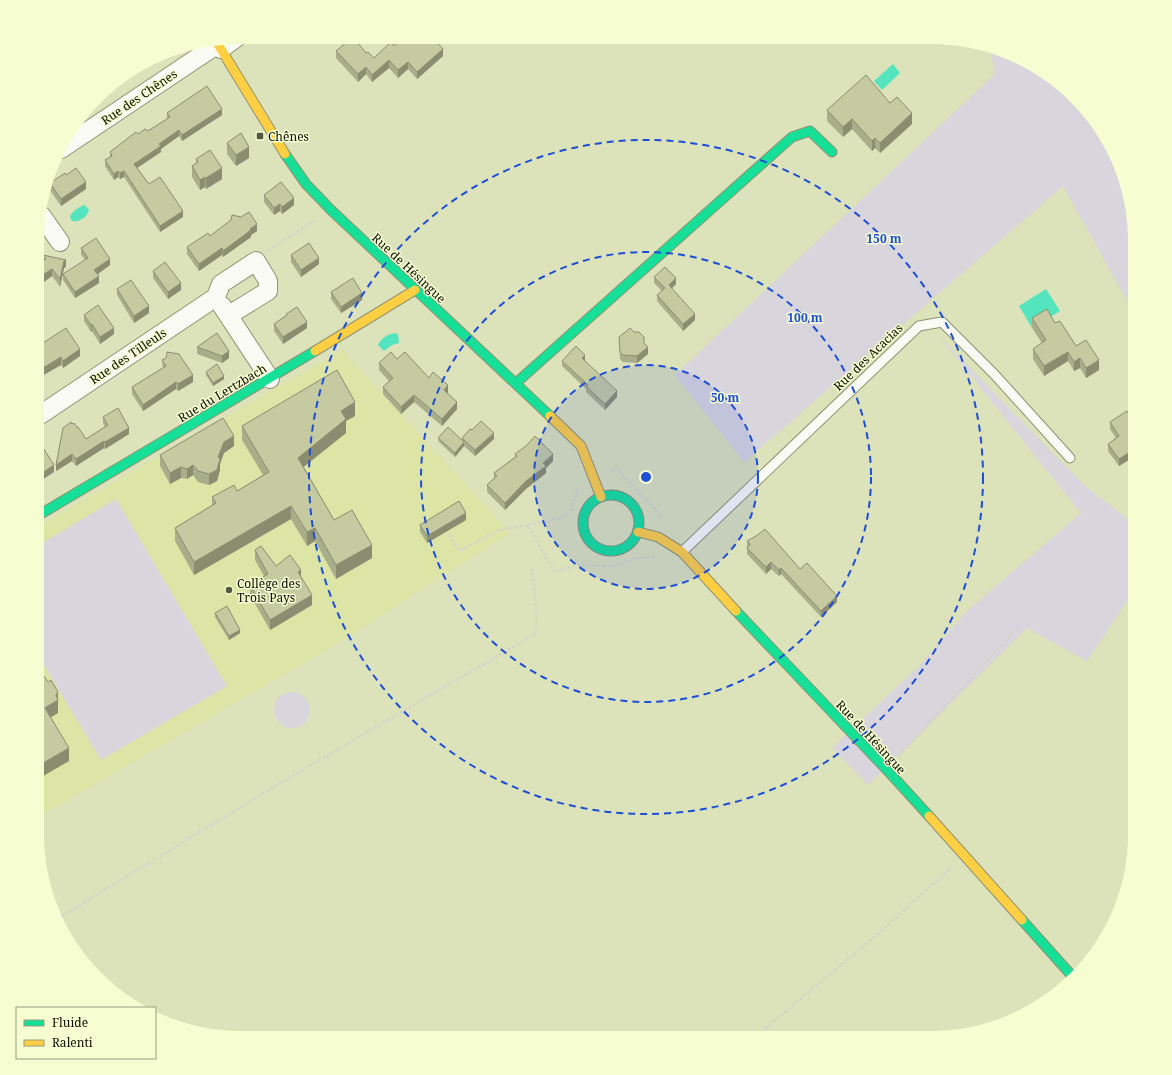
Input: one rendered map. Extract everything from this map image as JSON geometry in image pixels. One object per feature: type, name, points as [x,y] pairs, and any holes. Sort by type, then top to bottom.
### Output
[{"type":"main road","name":"Rue de Hésingue","points":[[218,46],[288,160],[306,184],[331,210],[581,446],[601,496]]},
{"type":"main road","points":[[516,383],[792,137],[810,131],[832,152]]},
{"type":"main road","name":"Rue du Lertzbach","points":[[44,512],[270,379],[415,290]]},
{"type":"main road","points":[[601,496],[615,496],[627,500],[634,507],[638,515],[638,532],[633,541],[625,548],[616,551],[606,551],[597,548],[586,537],[582,523],[585,512],[592,502],[601,496]]},
{"type":"main road","name":"Rue de Hésingue","points":[[638,532],[658,537],[682,552],[887,770],[1070,973]]},
{"type":"street","name":"Rue des Chênes","points":[[69,145],[217,46]]},
{"type":"street","points":[[45,221],[60,242]]},
{"type":"street","name":"Rue des Tilleuls","points":[[44,412],[216,297],[221,284],[256,261]]},
{"type":"street","points":[[229,315],[268,291],[268,281],[256,261]]},
{"type":"street","points":[[216,297],[270,379]]},
{"type":"lane","name":"Rue des Acacias","points":[[682,552],[919,326],[942,322],[994,374],[1070,458]]},
{"type":"path","points":[[256,261],[265,253],[331,210]]},
{"type":"path","points":[[528,525],[554,571],[580,565],[612,566],[637,558],[653,556],[661,516],[616,468]]},
{"type":"path","points":[[449,535],[460,551],[498,530],[560,518],[571,510],[577,492],[576,484],[594,479]]},
{"type":"path","points":[[62,915],[267,791],[535,634],[537,623],[532,566]]},
{"type":"path","points":[[887,770],[1012,634],[1021,629]]},
{"type":"path","points":[[762,1031],[878,934],[955,865],[963,854]]},
{"type":"shaded area","points":[[991,53],[1018,64],[1040,77],[1061,93],[1079,111],[1102,143],[1118,178],[1124,203],[1128,228],[1128,302],[1063,186],[744,462],[675,375],[995,74]]},
{"type":"shaded area","points":[[939,336],[1084,485],[1128,520],[1128,600],[1087,661],[1027,628],[868,785],[832,748],[921,664],[966,612],[1081,513]]},
{"type":"shaded area","name":"Collège des Trois Pays","points":[[342,350],[510,533],[330,648],[44,814],[44,523]]},
{"type":"shaded area","points":[[116,499],[227,686],[101,760],[44,665],[44,542]]},
{"type":"shaded area","points":[[292,692],[302,695],[307,700],[310,710],[307,720],[302,725],[292,728],[282,725],[277,720],[274,710],[277,700],[282,695]]},
{"type":"water","points":[[893,64],[900,73],[882,90],[874,81]]},
{"type":"water","points":[[85,205],[89,210],[87,215],[76,221],[71,220],[70,216],[73,212]]},
{"type":"water","points":[[1046,289],[1060,311],[1032,328],[1019,306]]},
{"type":"water","points":[[394,333],[398,334],[399,343],[392,345],[384,351],[378,345],[379,343],[384,337]]},
{"type":"building","points":[[344,44],[359,44],[366,53],[368,52],[374,58],[389,44],[392,44],[394,46],[396,44],[438,44],[443,49],[417,72],[408,62],[398,70],[389,60],[372,75],[366,67],[358,74],[336,51]]},
{"type":"building","points":[[866,75],[890,103],[897,97],[912,113],[880,143],[875,138],[872,141],[852,119],[843,127],[827,110]]},
{"type":"building","points":[[207,86],[222,109],[182,135],[179,130],[159,144],[161,146],[134,164],[149,184],[160,177],[183,211],[160,226],[124,171],[120,173],[118,171],[114,174],[105,160],[112,156],[110,152],[136,132],[138,134],[145,129],[148,131],[170,117],[167,113]]},
{"type":"building","points":[[241,133],[249,147],[236,155],[227,143]]},
{"type":"building","points":[[210,150],[222,168],[200,180],[192,166],[198,162],[196,159]]},
{"type":"building","points":[[76,168],[86,182],[61,199],[52,186],[53,181],[65,173],[66,175]]},
{"type":"building","points":[[281,182],[294,198],[282,207],[280,204],[274,208],[264,195]]},
{"type":"building","points":[[249,212],[257,224],[223,251],[222,248],[199,264],[187,247],[208,233],[210,236],[231,220],[232,215],[241,217]]},
{"type":"building","points":[[96,238],[110,259],[94,270],[99,276],[75,292],[63,274],[88,258],[81,248]]},
{"type":"building","points":[[309,243],[319,258],[301,270],[291,255]]},
{"type":"building","points":[[44,255],[66,260],[64,261],[60,279],[52,269],[44,274],[44,260],[46,259]]},
{"type":"building","points":[[165,262],[181,283],[168,292],[153,271]]},
{"type":"building","points":[[665,267],[676,278],[669,285],[695,314],[683,324],[657,295],[665,288],[654,277]]},
{"type":"building","points":[[353,278],[362,293],[341,307],[331,292]]},
{"type":"building","points":[[131,280],[149,306],[134,316],[117,289]]},
{"type":"building","points":[[98,305],[114,328],[100,337],[84,315]]},
{"type":"building","points":[[297,307],[307,322],[283,337],[274,324]]},
{"type":"building","points":[[1047,309],[1055,323],[1060,321],[1076,346],[1086,340],[1099,360],[1086,368],[1080,358],[1074,362],[1068,352],[1044,366],[1033,349],[1046,340],[1032,318]]},
{"type":"building","points":[[66,328],[80,349],[63,361],[61,357],[44,368],[44,342]]},
{"type":"building","points":[[630,328],[634,332],[639,332],[644,337],[644,343],[648,347],[637,356],[623,355],[620,352],[619,337]]},
{"type":"building","points":[[217,333],[229,351],[222,356],[197,347]]},
{"type":"building","points":[[576,346],[585,355],[582,358],[617,391],[605,404],[586,386],[588,385],[562,361]]},
{"type":"building","points":[[167,352],[179,354],[193,375],[178,384],[176,382],[143,405],[132,387],[166,366],[162,360],[166,358]]},
{"type":"building","points":[[391,352],[397,359],[405,352],[429,378],[433,372],[448,385],[444,390],[457,402],[442,419],[414,395],[401,407],[383,387],[393,378],[379,363]]},
{"type":"building","points":[[217,364],[224,376],[213,383],[206,372]]},
{"type":"building","points":[[337,370],[355,402],[341,411],[346,419],[298,458],[334,520],[352,510],[372,545],[336,565],[315,528],[307,532],[291,506],[194,562],[175,528],[216,503],[212,497],[234,485],[237,491],[269,472],[242,426]]},
{"type":"building","points":[[118,408],[129,428],[105,442],[104,441],[76,459],[72,454],[56,465],[63,428],[71,422],[72,424],[74,423],[86,439],[108,425],[103,417]]},
{"type":"building","points":[[1127,411],[1128,412],[1128,453],[1119,459],[1108,444],[1119,436],[1110,422]]},
{"type":"building","points":[[223,418],[234,436],[224,442],[218,457],[220,459],[217,470],[209,474],[198,471],[193,465],[187,469],[181,467],[170,473],[160,455]]},
{"type":"building","points":[[481,421],[494,433],[475,450],[462,438],[470,429],[472,430]]},
{"type":"building","points":[[448,427],[464,442],[455,453],[438,438]]},
{"type":"building","points":[[535,436],[553,454],[543,463],[546,466],[526,481],[505,503],[487,485],[497,476],[494,473],[517,456],[515,454],[526,446]]},
{"type":"building","points":[[44,449],[54,465],[44,472]]},
{"type":"building","points":[[459,501],[466,513],[427,536],[420,525]]},
{"type":"building","points":[[765,529],[800,569],[807,563],[837,596],[821,611],[781,568],[779,570],[771,562],[766,567],[747,548],[750,544],[747,541]]},
{"type":"building","points":[[261,546],[276,566],[290,555],[301,570],[298,572],[312,595],[270,620],[250,585],[268,574],[255,550]]},
{"type":"building","points":[[227,606],[240,630],[229,636],[215,613]]},
{"type":"building","points":[[44,676],[48,682],[51,680],[58,692],[56,695],[58,700],[45,708],[69,748],[44,763]]},
{"type":"traffic: fast","points":[[516,383],[792,137],[810,131],[832,152]]},
{"type":"traffic: fast","points":[[285,154],[306,184],[331,210],[550,416]]},
{"type":"traffic: fast","points":[[44,512],[315,351]]},
{"type":"traffic: fast","points":[[611,495],[622,497],[631,503],[637,512],[639,523],[637,534],[631,543],[622,549],[611,551],[600,549],[591,543],[585,534],[583,523],[585,512],[591,503],[600,497],[611,495]]},
{"type":"traffic: fast","points":[[736,611],[929,816]]},
{"type":"traffic: fast","points":[[1022,920],[1070,973]]},
{"type":"traffic: slow","points":[[219,46],[285,154]]},
{"type":"traffic: slow","points":[[315,351],[415,290]]},
{"type":"traffic: slow","points":[[550,416],[581,446],[601,497]]},
{"type":"traffic: slow","points":[[638,532],[658,537],[682,552],[736,611]]},
{"type":"traffic: slow","points":[[929,816],[1022,920]]},
{"type":"place","name":"Chênes","points":[[260,136]]},
{"type":"place","name":"Collège des Trois Pays","points":[[229,590]]}]
